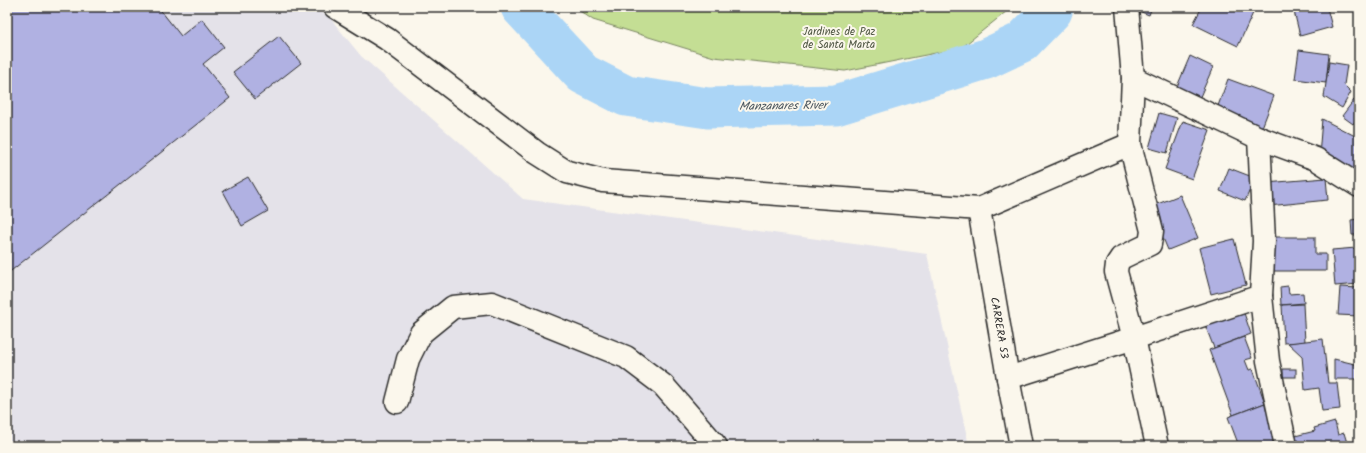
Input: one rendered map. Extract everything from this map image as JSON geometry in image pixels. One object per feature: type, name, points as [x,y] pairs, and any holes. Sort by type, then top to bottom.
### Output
[{"type":"street","points":[[335,7],[387,39],[537,153],[567,172],[603,181],[979,209],[1130,144]]},
{"type":"street","points":[[1127,7],[1133,78],[1130,144],[1152,231],[1150,244],[1121,258],[1117,264],[1116,272],[1134,338],[1157,446]]},
{"type":"street","points":[[1133,78],[1259,138],[1316,160],[1359,186]]},
{"type":"street","points":[[1259,138],[1264,241],[1261,296],[1268,361],[1286,446]]},
{"type":"street","name":"CARRERA 53","points":[[979,209],[1021,446]]},
{"type":"street","points":[[1008,378],[1261,296]]},
{"type":"street","points":[[397,402],[408,358],[421,334],[453,308],[492,303],[626,357],[663,385],[716,446]]},
{"type":"shaded area","points":[[7,7],[313,7],[330,18],[361,56],[523,199],[927,254],[969,446],[7,446]]},
{"type":"green space","name":"Jardines de Paz de Santa Marta","points":[[574,7],[1012,7],[961,48],[845,71],[714,57],[593,20]]},
{"type":"building","points":[[7,7],[158,7],[181,36],[202,19],[224,47],[203,64],[230,98],[7,274]]},
{"type":"building","points":[[1137,7],[1152,7],[1149,15],[1136,10]]},
{"type":"building","points":[[1202,7],[1240,7],[1253,13],[1238,46],[1193,24]]},
{"type":"building","points":[[1293,7],[1329,7],[1327,8],[1332,27],[1300,36]]},
{"type":"building","points":[[279,36],[301,63],[255,99],[233,72]]},
{"type":"building","points":[[1299,50],[1329,54],[1326,83],[1295,79]]},
{"type":"building","points":[[1190,56],[1213,67],[1199,99],[1176,89]]},
{"type":"building","points":[[1329,62],[1347,65],[1344,85],[1351,92],[1342,108],[1324,97]]},
{"type":"building","points":[[1228,79],[1274,96],[1261,130],[1215,114]]},
{"type":"building","points":[[1354,100],[1359,104],[1359,116],[1353,124],[1342,116]]},
{"type":"building","points":[[1159,113],[1177,118],[1167,153],[1149,148]]},
{"type":"building","points":[[1322,119],[1359,138],[1359,176],[1319,156]]},
{"type":"building","points":[[1183,121],[1210,130],[1192,179],[1165,169]]},
{"type":"building","points":[[1229,168],[1255,178],[1245,201],[1220,191]]},
{"type":"building","points":[[248,177],[268,211],[242,226],[223,191]]},
{"type":"building","points":[[1326,178],[1328,200],[1268,206],[1266,183]]},
{"type":"building","points":[[1180,195],[1198,238],[1168,250],[1150,207]]},
{"type":"building","points":[[1359,219],[1359,235],[1352,235],[1351,220]]},
{"type":"building","points":[[1274,237],[1315,237],[1315,254],[1326,254],[1326,271],[1273,271]]},
{"type":"building","points":[[1234,239],[1246,285],[1211,294],[1199,248]]},
{"type":"building","points":[[1357,246],[1359,246],[1359,268],[1357,268]]},
{"type":"building","points":[[1356,248],[1359,284],[1335,286],[1332,250]]},
{"type":"building","points":[[1288,286],[1289,294],[1303,293],[1304,303],[1281,305],[1280,287]]},
{"type":"building","points":[[1340,287],[1359,288],[1359,316],[1338,315]]},
{"type":"building","points":[[1303,304],[1305,342],[1284,343],[1282,305]]},
{"type":"building","points":[[1243,310],[1251,334],[1214,348],[1205,325]]},
{"type":"building","points":[[1244,337],[1252,358],[1245,360],[1249,370],[1253,369],[1265,403],[1233,415],[1209,350]]},
{"type":"building","points":[[1323,339],[1328,383],[1337,383],[1340,409],[1322,411],[1319,388],[1305,390],[1302,356],[1288,343]]},
{"type":"building","points":[[1334,359],[1359,365],[1359,379],[1334,379]]},
{"type":"building","points":[[1283,369],[1296,369],[1296,377],[1283,377]]},
{"type":"building","points":[[1265,403],[1281,445],[1239,446],[1228,417]]},
{"type":"building","points":[[1335,422],[1338,435],[1344,433],[1348,446],[1298,446],[1295,436],[1315,431],[1314,428]]},
{"type":"waterway","name":"Manzanares River","points":[[521,7],[583,74],[626,96],[708,108],[836,105],[986,59],[1022,42],[1052,11],[1053,7]]}]
